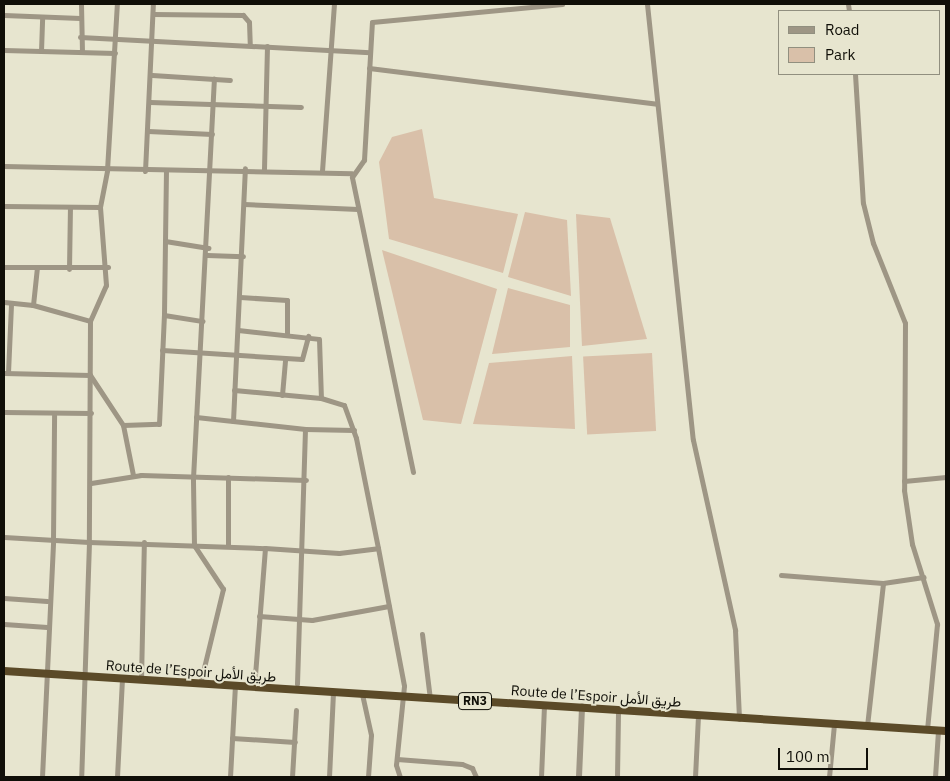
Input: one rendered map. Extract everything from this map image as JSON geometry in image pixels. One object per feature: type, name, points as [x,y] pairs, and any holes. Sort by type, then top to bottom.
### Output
[{"type":"highway","name":"Route de l’Espoir طريق الأمل","points":[[4,671],[942,730]]},
{"type":"street","points":[[81,4],[80,37],[82,52]]},
{"type":"street","points":[[81,777],[91,483],[90,320],[106,285],[108,268],[100,206],[107,170],[115,52],[116,4]]},
{"type":"street","points":[[145,171],[152,75],[153,4]]},
{"type":"street","points":[[322,171],[334,4]]},
{"type":"street","points":[[352,173],[364,160],[372,22],[562,4]]},
{"type":"street","points":[[647,4],[693,440],[735,630],[739,718]]},
{"type":"street","points":[[4,14],[80,18]]},
{"type":"street","points":[[153,14],[243,15],[249,22],[250,45]]},
{"type":"street","points":[[41,51],[42,17]]},
{"type":"street","points":[[80,37],[151,43],[267,46],[330,53],[370,52]]},
{"type":"street","points":[[264,169],[267,46]]},
{"type":"street","points":[[4,50],[115,52]]},
{"type":"street","points":[[369,68],[657,104]]},
{"type":"street","points":[[152,75],[230,80]]},
{"type":"street","points":[[855,75],[863,203],[873,243],[905,323],[904,481],[912,544],[924,577],[937,639],[927,729]]},
{"type":"street","points":[[200,684],[223,589],[194,545],[193,478],[208,248],[214,79]]},
{"type":"street","points":[[150,102],[301,106]]},
{"type":"street","points":[[148,131],[212,134]]},
{"type":"street","points":[[4,166],[145,171],[245,168],[352,173]]},
{"type":"street","points":[[233,421],[245,168]]},
{"type":"street","points":[[122,425],[159,424],[164,315],[166,170]]},
{"type":"street","points":[[352,173],[414,472]]},
{"type":"street","points":[[244,204],[358,209]]},
{"type":"street","points":[[4,206],[100,206]]},
{"type":"street","points":[[69,269],[70,207]]},
{"type":"street","points":[[165,241],[208,248]]},
{"type":"street","points":[[207,256],[242,256]]},
{"type":"street","points":[[4,267],[108,268]]},
{"type":"street","points":[[33,305],[37,268]]},
{"type":"street","points":[[240,297],[287,300],[287,333]]},
{"type":"street","points":[[4,302],[33,305],[90,320]]},
{"type":"street","points":[[11,303],[6,373],[90,376]]},
{"type":"street","points":[[164,315],[203,321]]},
{"type":"street","points":[[238,330],[308,336],[322,343],[321,398]]},
{"type":"street","points":[[162,350],[285,359],[304,358],[308,336]]},
{"type":"street","points":[[282,395],[285,359]]},
{"type":"street","points":[[90,376],[122,425],[133,476]]},
{"type":"street","points":[[234,390],[321,398],[344,405],[354,430],[389,606],[404,697],[397,759],[400,777]]},
{"type":"street","points":[[4,412],[54,415],[91,413]]},
{"type":"street","points":[[42,777],[47,601],[53,540],[54,415]]},
{"type":"street","points":[[196,417],[305,429],[354,430]]},
{"type":"street","points":[[297,684],[306,480],[305,429]]},
{"type":"street","points":[[91,483],[133,476],[306,480]]},
{"type":"street","points":[[228,477],[228,546]]},
{"type":"street","points":[[904,481],[946,477]]},
{"type":"street","points":[[4,536],[89,542],[144,542],[302,551],[378,548]]},
{"type":"street","points":[[141,680],[144,542]]},
{"type":"street","points":[[254,687],[265,548]]},
{"type":"street","points":[[781,575],[883,583],[924,577]]},
{"type":"street","points":[[867,726],[883,583]]},
{"type":"street","points":[[4,598],[47,601]]},
{"type":"street","points":[[259,616],[300,620],[389,606]]},
{"type":"street","points":[[4,624],[46,627]]},
{"type":"street","points":[[422,634],[430,699]]},
{"type":"street","points":[[117,777],[122,679]]},
{"type":"street","points":[[230,777],[235,686]]},
{"type":"street","points":[[329,777],[333,692]]},
{"type":"street","points":[[362,694],[370,723],[368,777]]},
{"type":"street","points":[[541,777],[544,704]]},
{"type":"street","points":[[579,777],[582,707]]},
{"type":"street","points":[[292,777],[296,710]]},
{"type":"street","points":[[617,777],[618,710]]},
{"type":"street","points":[[694,777],[698,716]]},
{"type":"street","points":[[829,777],[834,724]]},
{"type":"street","points":[[935,777],[942,730]]},
{"type":"street","points":[[232,738],[295,742]]},
{"type":"street","points":[[397,759],[462,764],[472,768],[476,777]]},
{"type":"green space","points":[[422,129],[434,198],[518,214],[503,273],[389,239],[379,162],[392,137]]},
{"type":"green space","points":[[525,212],[567,220],[571,296],[508,277]]},
{"type":"green space","points":[[576,214],[610,218],[647,339],[582,346]]},
{"type":"green space","points":[[382,250],[497,289],[461,424],[423,420]]},
{"type":"green space","points":[[508,288],[570,305],[570,347],[492,354]]},
{"type":"green space","points":[[652,353],[656,431],[587,435],[583,357]]},
{"type":"green space","points":[[572,356],[575,429],[473,424],[489,363]]}]
